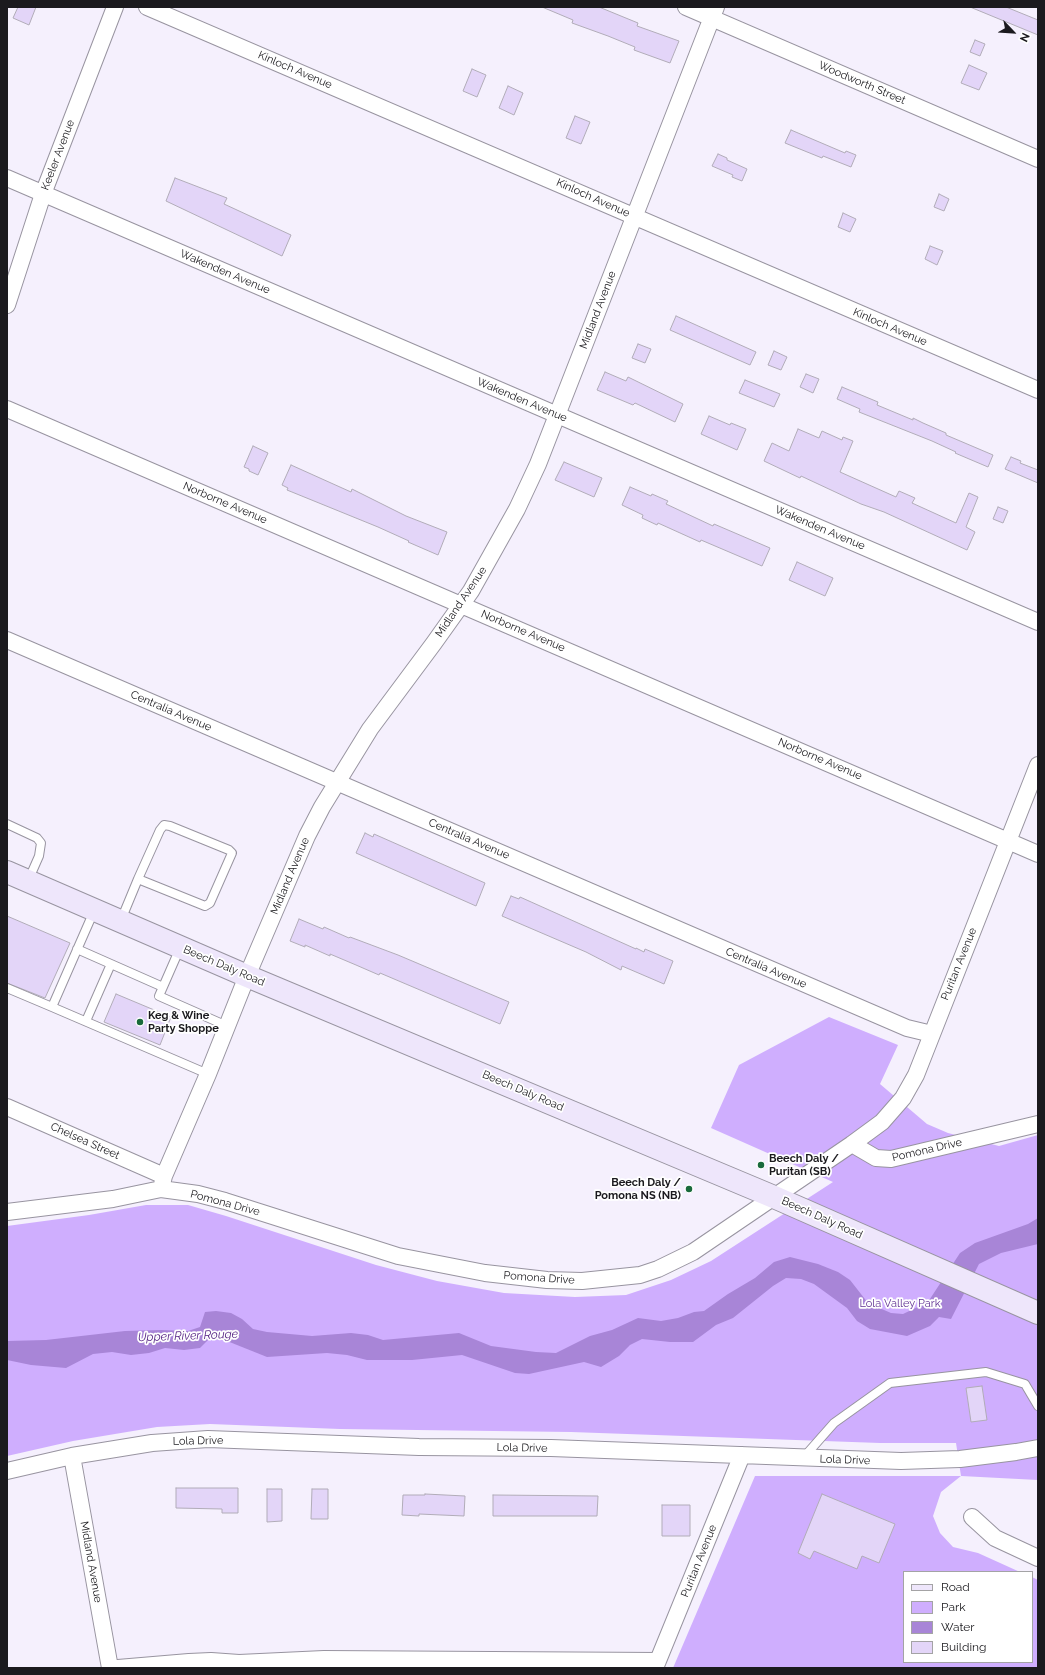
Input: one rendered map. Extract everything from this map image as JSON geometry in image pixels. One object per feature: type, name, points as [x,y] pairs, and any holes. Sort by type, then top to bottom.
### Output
[{"type":"main road","name":"Beech Daly Road","points":[[7,872],[247,976],[774,1197],[1038,1313]]},
{"type":"street","name":"Keeler Avenue","points":[[7,305],[43,194],[115,7]]},
{"type":"street","name":"Kinloch Avenue","points":[[147,7],[1038,390]]},
{"type":"street","name":"Woodworth Street","points":[[686,7],[714,13],[1038,159]]},
{"type":"street","name":"Midland Avenue","points":[[162,1182],[208,1074],[247,976],[307,836],[322,807],[370,728],[461,604],[487,563],[517,509],[558,416],[714,13]]},
{"type":"street","name":"Wakenden Avenue","points":[[7,178],[1038,622]]},
{"type":"street","name":"Norborne Avenue","points":[[7,409],[1038,854]]},
{"type":"street","name":"Centralia Avenue","points":[[7,640],[907,1028],[932,1034]]},
{"type":"street","name":"Puritan Avenue","points":[[852,1144],[882,1122],[902,1098],[916,1075],[1038,765]]},
{"type":"street","name":"Chelsea Street","points":[[7,1107],[162,1182]]},
{"type":"street","name":"Pomona Drive","points":[[7,1212],[113,1199],[162,1182],[398,1256],[485,1273],[547,1280],[582,1281],[640,1275],[658,1269],[693,1252],[852,1144],[876,1158],[891,1159],[1038,1124]]},
{"type":"street","name":"Lola Drive","points":[[7,1471],[72,1456],[152,1443],[208,1440],[419,1447],[551,1448],[901,1462],[960,1458],[1038,1448]]},
{"type":"street","name":"Puritan Avenue","points":[[657,1664],[742,1455]]},
{"type":"street","name":"Midland Avenue","points":[[72,1456],[110,1668]]},
{"type":"street","points":[[972,1517],[995,1538],[1038,1558]]},
{"type":"street","points":[[118,1668],[189,1662],[244,1666],[324,1659],[657,1664]]},
{"type":"lane","points":[[7,824],[37,838],[41,843],[39,856],[28,881]]},
{"type":"lane","points":[[120,921],[138,879],[160,830],[164,825],[170,826],[229,850],[232,853],[210,903],[205,906],[138,879]]},
{"type":"lane","points":[[52,1007],[94,910]]},
{"type":"lane","points":[[180,947],[159,996],[227,1026]]},
{"type":"lane","points":[[77,949],[163,987]]},
{"type":"lane","points":[[86,1022],[111,964]]},
{"type":"lane","points":[[7,988],[208,1074]]},
{"type":"lane","points":[[803,1458],[834,1423],[890,1383],[986,1372],[1025,1384],[1038,1406]]},
{"type":"green space","name":"Lola Valley Park","points":[[829,1017],[898,1045],[880,1084],[927,1124],[948,1133],[999,1146],[1038,1135],[1038,1480],[961,1476],[956,1443],[880,1443],[571,1432],[340,1429],[210,1424],[157,1427],[73,1441],[7,1456],[7,1226],[89,1215],[146,1205],[188,1205],[376,1265],[437,1281],[504,1293],[575,1297],[626,1295],[671,1280],[711,1261],[833,1182],[711,1128],[739,1065]]},
{"type":"green space","points":[[755,1476],[961,1476],[941,1492],[933,1516],[940,1533],[953,1547],[978,1553],[1018,1571],[903,1571],[903,1663],[1033,1663],[1033,1578],[1038,1580],[1038,1668],[673,1668]]},
{"type":"water","name":"Upper River Rouge","points":[[1038,1218],[1038,1244],[1001,1253],[979,1264],[951,1319],[939,1317],[930,1326],[907,1336],[870,1329],[857,1321],[847,1308],[814,1284],[801,1279],[786,1278],[773,1286],[733,1318],[716,1325],[693,1342],[670,1342],[642,1339],[630,1345],[619,1356],[601,1367],[584,1362],[529,1374],[515,1373],[462,1355],[412,1360],[367,1360],[347,1355],[327,1353],[267,1357],[222,1339],[208,1340],[200,1348],[184,1350],[165,1348],[149,1353],[131,1355],[112,1352],[93,1354],[66,1368],[31,1365],[7,1360],[7,1341],[46,1340],[125,1331],[188,1331],[200,1327],[205,1312],[216,1311],[231,1313],[242,1319],[253,1329],[267,1332],[312,1336],[351,1333],[368,1335],[383,1340],[459,1333],[491,1346],[556,1353],[590,1336],[612,1330],[638,1318],[661,1321],[678,1318],[694,1312],[704,1311],[728,1294],[755,1278],[774,1262],[790,1257],[818,1264],[838,1272],[850,1280],[868,1303],[891,1313],[903,1314],[928,1302],[960,1253],[975,1243],[1028,1224]]},
{"type":"building","points":[[18,7],[36,7],[29,25],[13,18]]},
{"type":"building","points":[[542,7],[599,7],[638,23],[637,26],[679,41],[670,63],[634,50],[635,47],[572,23],[573,20]]},
{"type":"building","points":[[970,7],[1006,7],[1038,20],[1038,35]]},
{"type":"building","points":[[975,40],[985,44],[980,56],[970,52]]},
{"type":"building","points":[[969,65],[987,73],[979,90],[961,83]]},
{"type":"building","points":[[472,69],[486,75],[477,97],[463,91]]},
{"type":"building","points":[[508,86],[523,93],[514,115],[499,108]]},
{"type":"building","points":[[575,116],[590,122],[581,144],[566,138]]},
{"type":"building","points":[[791,130],[845,153],[846,151],[856,155],[851,167],[823,156],[822,158],[785,143]]},
{"type":"building","points":[[718,154],[747,169],[742,181],[732,177],[733,175],[712,166]]},
{"type":"building","points":[[175,178],[227,198],[224,204],[291,235],[282,256],[166,201]]},
{"type":"building","points":[[939,194],[949,199],[944,211],[934,207]]},
{"type":"building","points":[[843,213],[856,219],[850,232],[838,227]]},
{"type":"building","points":[[930,246],[943,251],[937,265],[925,259]]},
{"type":"building","points":[[676,316],[756,352],[750,365],[670,330]]},
{"type":"building","points":[[638,344],[651,349],[645,363],[632,358]]},
{"type":"building","points":[[774,351],[787,357],[781,370],[768,365]]},
{"type":"building","points":[[605,372],[626,381],[628,377],[683,404],[675,422],[635,403],[633,405],[597,390]]},
{"type":"building","points":[[806,374],[819,379],[813,393],[800,387]]},
{"type":"building","points":[[745,380],[780,394],[774,407],[739,393]]},
{"type":"building","points":[[842,387],[878,402],[877,405],[913,420],[913,418],[946,433],[946,435],[993,455],[988,467],[932,441],[859,412],[860,409],[837,399]]},
{"type":"building","points":[[709,416],[730,425],[731,423],[746,429],[737,450],[701,434]]},
{"type":"building","points":[[798,429],[819,438],[822,431],[842,440],[843,437],[853,441],[840,472],[896,497],[899,491],[915,498],[912,503],[956,523],[969,493],[978,497],[966,527],[975,532],[967,550],[884,512],[861,504],[801,476],[800,478],[764,461],[772,443],[789,451]]},
{"type":"building","points":[[253,446],[268,453],[258,475],[244,467]]},
{"type":"building","points":[[1011,457],[1021,461],[1020,463],[1038,470],[1038,483],[1005,469]]},
{"type":"building","points":[[564,462],[602,478],[594,497],[555,480]]},
{"type":"building","points":[[291,465],[351,492],[352,489],[406,516],[447,532],[438,555],[378,527],[287,490],[288,488],[282,485]]},
{"type":"building","points":[[630,487],[668,501],[666,504],[713,526],[714,524],[770,548],[762,566],[701,540],[700,542],[658,523],[657,525],[642,518],[643,515],[622,505]]},
{"type":"building","points":[[998,507],[1008,511],[1003,523],[993,519]]},
{"type":"building","points":[[797,562],[833,578],[825,596],[789,580]]},
{"type":"building","points":[[365,833],[373,837],[374,834],[485,883],[476,906],[356,853]]},
{"type":"building","points":[[511,896],[519,899],[520,897],[636,949],[644,952],[645,949],[673,961],[664,984],[622,966],[621,970],[586,952],[502,916]]},
{"type":"building","points":[[7,916],[70,943],[45,998],[7,983]]},
{"type":"building","points":[[299,919],[398,955],[509,1002],[500,1024],[380,973],[379,975],[330,954],[330,956],[305,945],[305,947],[290,941]]},
{"type":"building","points":[[116,994],[171,1017],[160,1045],[104,1022]]},
{"type":"building","points":[[982,1386],[987,1420],[971,1422],[966,1388]]},
{"type":"building","points":[[176,1488],[238,1488],[238,1513],[222,1513],[222,1509],[176,1508]]},
{"type":"building","points":[[267,1489],[282,1489],[282,1521],[267,1522]]},
{"type":"building","points":[[312,1489],[328,1489],[328,1519],[311,1519]]},
{"type":"building","points":[[425,1494],[465,1496],[464,1516],[419,1514],[419,1516],[402,1515],[403,1495]]},
{"type":"building","points":[[822,1494],[895,1524],[879,1563],[862,1556],[857,1569],[814,1551],[810,1559],[798,1553]]},
{"type":"building","points":[[493,1495],[598,1496],[597,1516],[493,1516]]},
{"type":"building","points":[[662,1505],[690,1505],[690,1536],[662,1536]]},
{"type":"place","name":"Keg & Wine Party Shoppe","points":[[140,1022]]},
{"type":"place","name":"Beech Daly / Puritan (SB)","points":[[761,1165]]},
{"type":"place","name":"Beech Daly / Pomona NS (NB)","points":[[689,1189]]}]
